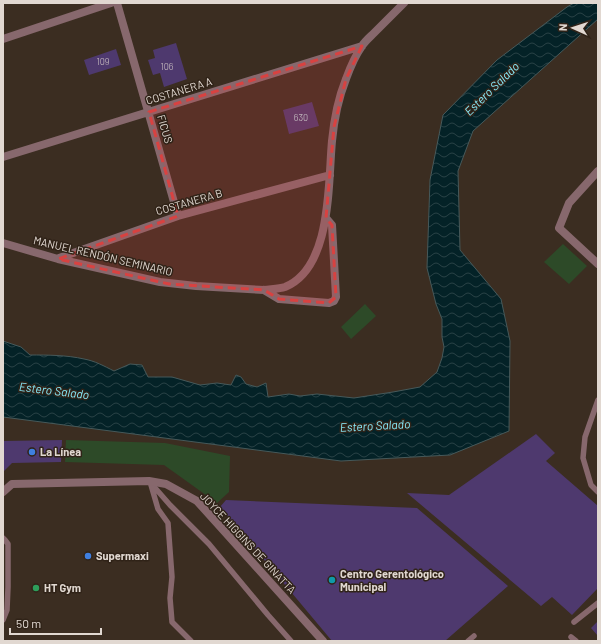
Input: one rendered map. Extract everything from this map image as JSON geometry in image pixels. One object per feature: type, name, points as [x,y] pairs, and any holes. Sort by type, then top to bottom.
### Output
[{"type":"street","points":[[3,39],[110,3]]},
{"type":"street","name":"FICUS","points":[[117,3],[178,216]]},
{"type":"street","name":"MANUEL RENDÓN SEMINARIO","points":[[3,243],[58,258],[169,284],[264,290],[289,285],[302,276],[308,269],[319,246],[326,218],[337,106],[346,79],[362,46],[404,3]]},
{"type":"street","name":"COSTANERA A","points":[[3,157],[362,46]]},
{"type":"street","points":[[598,171],[569,203],[559,228],[598,264]]},
{"type":"street","name":"COSTANERA B","points":[[58,258],[178,216],[330,175]]},
{"type":"street","points":[[264,290],[279,299],[329,303],[334,301],[336,297],[332,225],[326,218]]},
{"type":"street","name":"JOYCE HIGGINS DE GINATTA","points":[[3,492],[12,484],[149,481],[166,484],[197,501],[323,641]]},
{"type":"lane","points":[[598,400],[585,437],[583,458],[591,485],[598,492]]},
{"type":"lane","points":[[149,481],[158,509],[168,523],[172,577],[170,598],[172,622],[191,641]]},
{"type":"lane","points":[[149,481],[170,505],[209,544],[291,641]]},
{"type":"lane","points":[[3,538],[8,544],[8,587],[7,610],[3,620]]},
{"type":"lane","points":[[574,622],[598,602]]},
{"type":"lane","points":[[468,641],[474,636]]},
{"type":"lane","points":[[571,637],[576,641]]},
{"type":"highlighted area","points":[[362,46],[346,79],[334,127],[326,218],[332,225],[336,297],[329,303],[279,299],[264,290],[169,284],[58,259],[178,216],[149,112]]},
{"type":"green space","points":[[563,244],[587,266],[569,284],[544,262]]},
{"type":"green space","points":[[365,304],[376,316],[351,339],[341,327]]},
{"type":"green space","points":[[66,440],[165,443],[230,456],[229,492],[217,503],[164,465],[65,462]]},
{"type":"water","name":"Estero Salado","points":[[574,3],[598,3],[598,19],[473,131],[458,171],[460,250],[501,299],[510,341],[509,431],[450,455],[341,461],[3,417],[3,341],[21,347],[30,355],[57,356],[88,360],[96,362],[114,371],[130,364],[142,365],[148,377],[172,377],[200,385],[217,383],[231,385],[236,375],[241,377],[246,384],[257,387],[266,383],[268,397],[289,394],[300,396],[317,394],[354,398],[420,387],[437,372],[444,347],[442,337],[442,319],[436,304],[427,268],[430,180],[443,115],[497,60]]},
{"type":"building","points":[[176,43],[187,79],[164,87],[160,73],[153,75],[148,60],[155,58],[153,50]]},
{"type":"building","points":[[116,49],[121,65],[89,75],[84,60]]},
{"type":"building","points":[[312,102],[319,126],[289,134],[283,110]]},
{"type":"building","points":[[536,434],[555,453],[546,461],[598,506],[598,588],[572,615],[552,597],[541,606],[407,493],[449,495]]},
{"type":"building","name":"La Línea","points":[[62,440],[61,462],[12,463],[3,472],[3,441]]},
{"type":"building","points":[[226,500],[417,508],[508,586],[445,641],[332,641],[220,507]]},
{"type":"building","points":[[598,621],[598,636],[591,628]]},
{"type":"place","name":"La Línea","points":[[32,452]]},
{"type":"place","name":"Supermaxi","points":[[88,556]]},
{"type":"place","name":"Centro Gerentológico Municipal","points":[[332,580]]},
{"type":"place","name":"HT Gym","points":[[36,588]]}]
